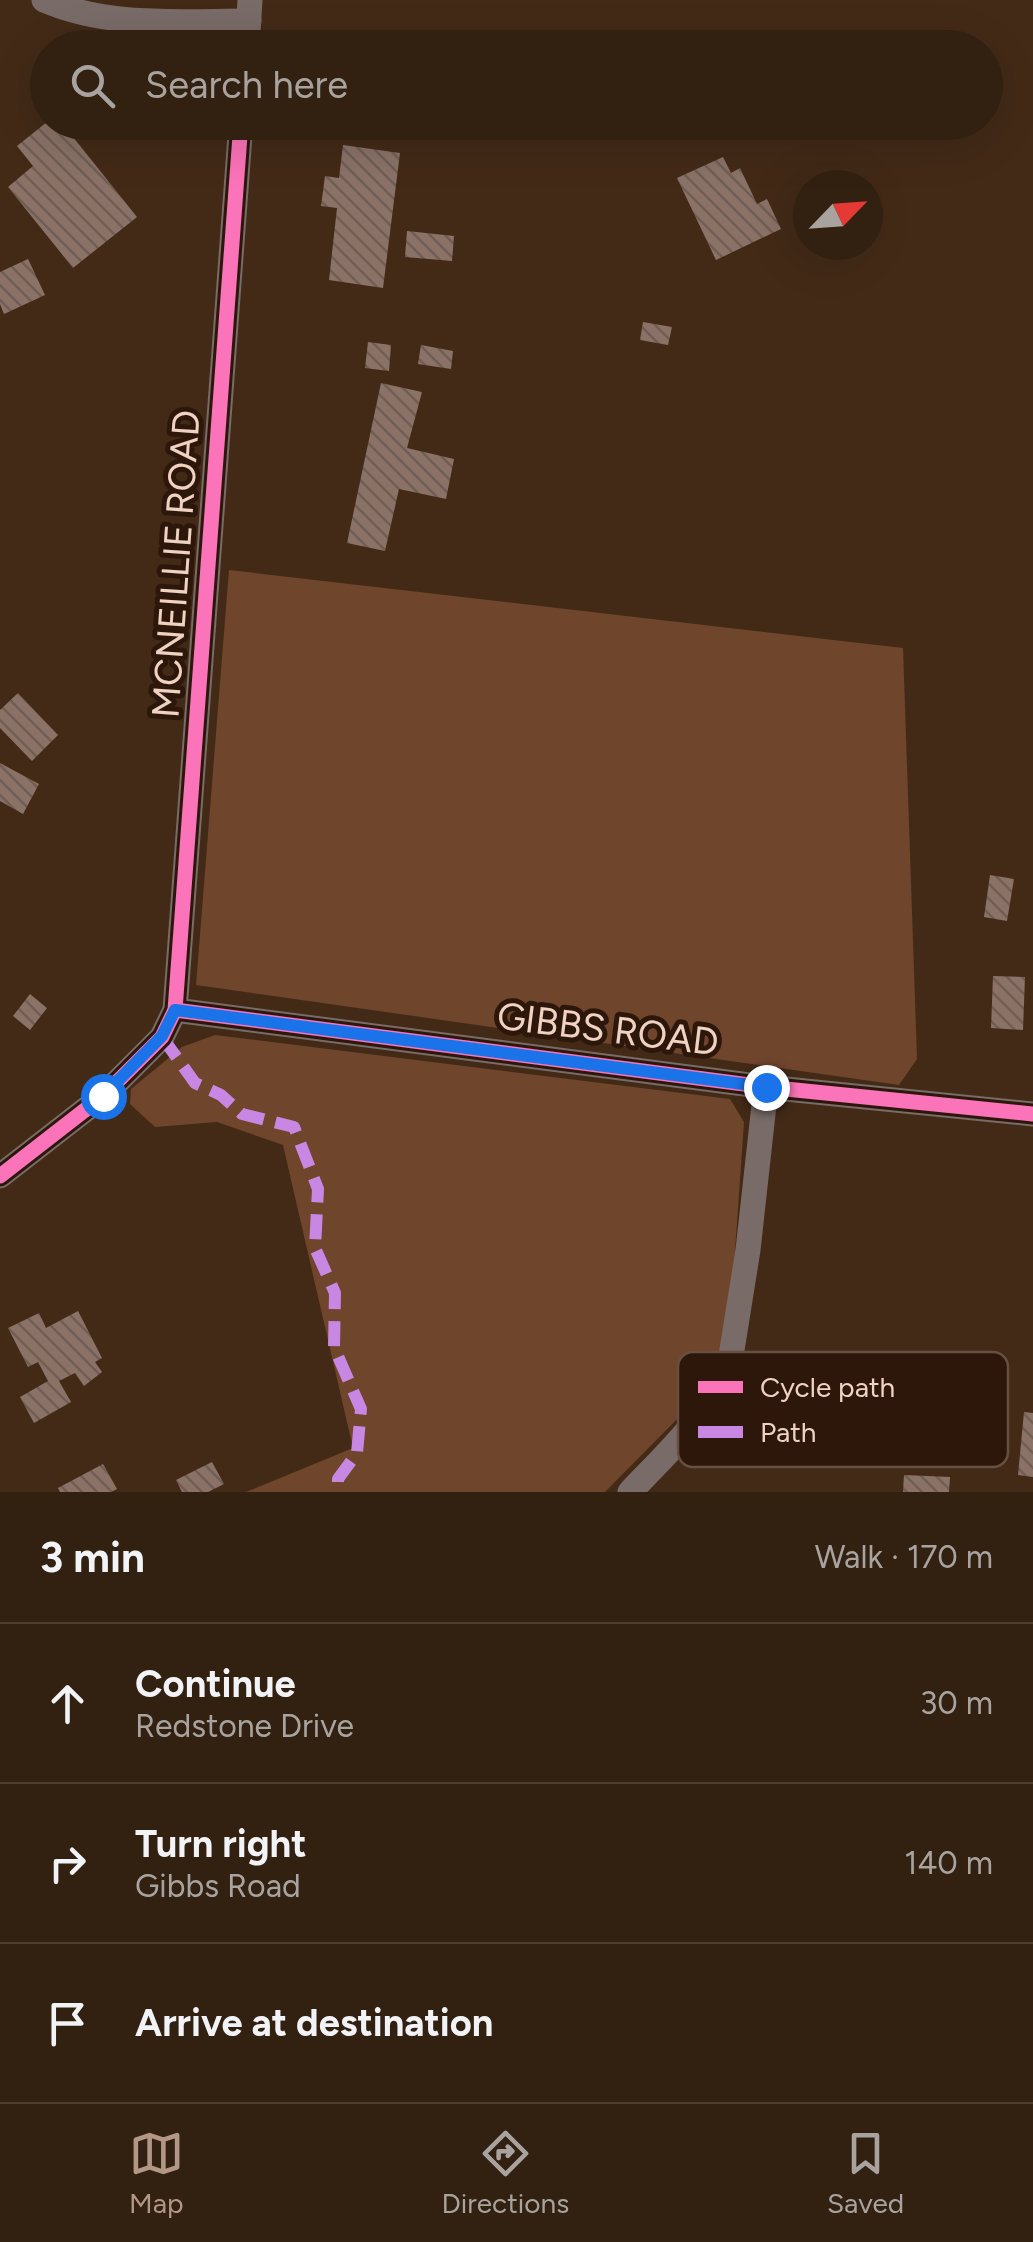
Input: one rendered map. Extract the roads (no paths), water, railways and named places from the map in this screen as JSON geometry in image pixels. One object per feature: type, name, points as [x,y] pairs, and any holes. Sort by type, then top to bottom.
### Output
[{"type":"street","points":[[44,0],[67,10],[124,21],[249,10]]},
{"type":"street","name":"MCNEILLIE ROAD","points":[[175,1010],[240,140]]},
{"type":"street","points":[[0,1176],[103,1096],[162,1036],[175,1010]]},
{"type":"street","name":"GIBBS ROAD","points":[[175,1010],[766,1087],[1033,1114]]},
{"type":"street","points":[[733,1352],[766,1087]]},
{"type":"street","points":[[630,1492],[678,1441]]}]
